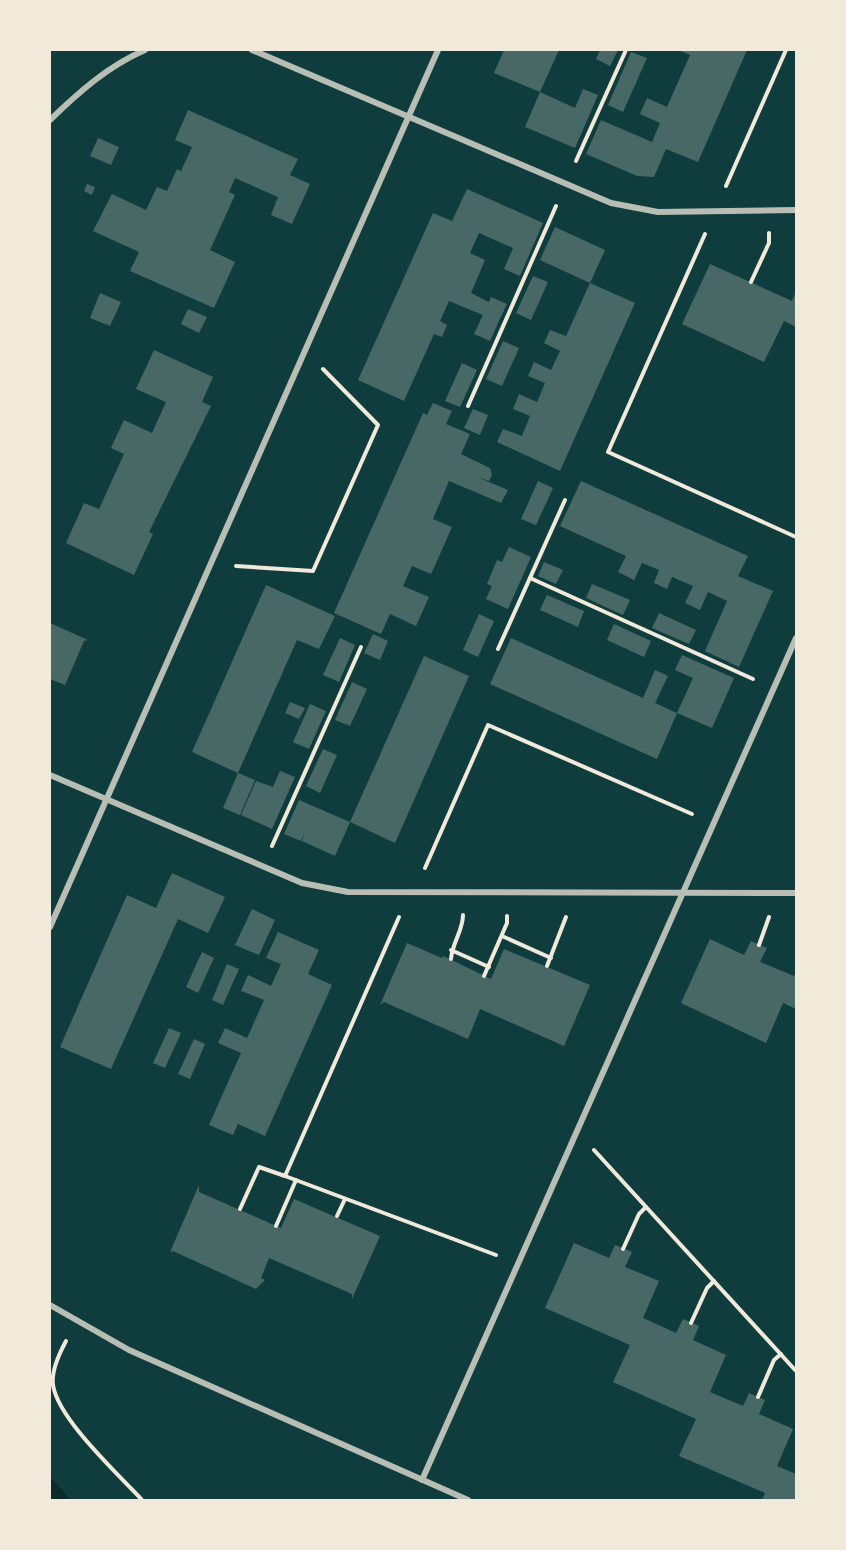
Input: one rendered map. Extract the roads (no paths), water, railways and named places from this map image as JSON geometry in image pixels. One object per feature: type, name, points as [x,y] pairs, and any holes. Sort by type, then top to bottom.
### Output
[{"type":"street","points":[[50,120],[98,77],[122,60],[145,50]]},
{"type":"street","points":[[252,50],[611,203],[658,212],[796,210]]},
{"type":"street","points":[[50,927],[438,50]]},
{"type":"street","points":[[422,1480],[796,638]]},
{"type":"street","points":[[50,775],[302,883],[348,892],[796,893]]},
{"type":"street","points":[[50,1305],[76,1322],[129,1350],[468,1500]]},
{"type":"water","points":[[50,1477],[71,1500],[50,1500]]}]
